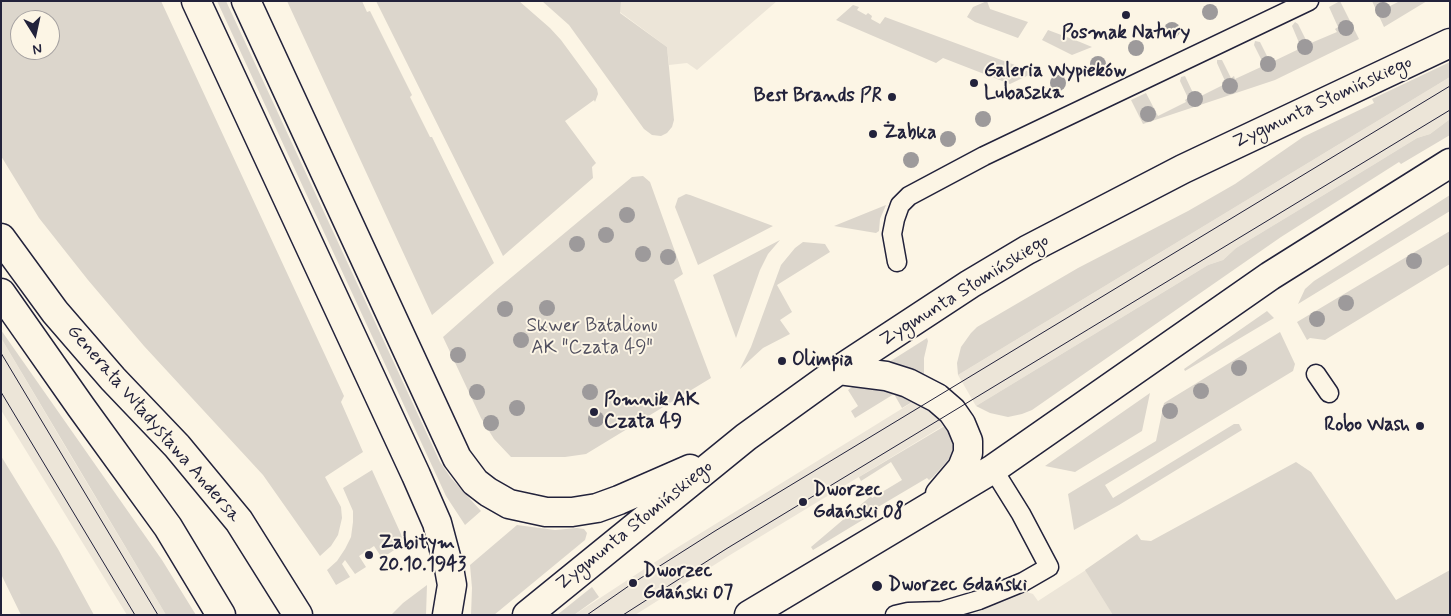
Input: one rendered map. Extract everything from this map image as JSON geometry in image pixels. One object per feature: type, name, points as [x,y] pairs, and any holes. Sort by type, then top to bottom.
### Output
[{"type":"main road","points":[[196,1],[405,450],[437,523],[452,585],[447,615]]},
{"type":"main road","points":[[246,1],[457,458],[475,482],[509,504],[546,512],[572,512],[596,508],[620,500],[723,455]]},
{"type":"main road","name":"Zygmunta Słomińskiego","points":[[527,615],[723,455],[839,370],[970,284],[1086,218],[1183,169],[1450,42]]},
{"type":"main road","points":[[749,615],[993,469],[1270,276],[1450,163]]},
{"type":"main road","name":"Generała Władysława Andersa","points":[[1,238],[55,312],[113,379],[177,446],[240,521],[291,605]]},
{"type":"main road","name":"Generała Władysława Andersa","points":[[1,293],[168,527],[221,615]]},
{"type":"main road","points":[[839,370],[886,376],[924,390],[946,405],[961,424],[968,441],[968,454],[962,468],[926,510]]},
{"type":"lane","points":[[897,262],[892,234],[900,206],[910,196],[984,156],[1310,1]]},
{"type":"lane","points":[[1316,374],[1329,393]]},
{"type":"lane","points":[[895,615],[908,612],[942,611],[979,600],[1024,582],[1049,567],[1021,514],[993,469]]},
{"type":"shaded area","points":[[605,1],[777,1],[697,70],[687,63],[669,65],[667,47]]},
{"type":"shaded area","points":[[1450,77],[1450,119],[1430,134],[1417,138],[1236,248],[1223,260],[1208,265],[976,406],[958,375]]},
{"type":"shaded area","points":[[1,338],[166,615],[127,615],[1,410]]},
{"type":"shaded area","points":[[924,395],[943,426],[635,615],[574,615],[675,549]]},
{"type":"shaded area","points":[[1092,566],[1123,615],[970,615],[1027,592],[1033,594],[1038,601]]},
{"type":"green space","points":[[1,1],[161,1],[344,396],[341,402],[363,452],[325,477],[341,507],[342,518],[338,535],[331,546],[320,556],[263,475],[144,346],[39,218],[1,156]]},
{"type":"green space","points":[[217,1],[226,1],[440,462],[451,478],[481,511],[465,525],[446,496]]},
{"type":"green space","points":[[287,1],[362,1],[367,12],[370,11],[412,95],[410,97],[430,137],[432,137],[494,263],[432,315]]},
{"type":"green space","points":[[376,1],[519,1],[561,40],[597,89],[598,94],[595,102],[594,100],[565,121],[596,163],[592,167],[593,178],[503,256]]},
{"type":"green space","points":[[542,1],[621,1],[620,13],[667,47],[674,120],[672,127],[667,133],[661,136],[652,135],[644,129],[569,25]]},
{"type":"green space","points":[[987,1],[990,9],[1028,22],[1018,38],[975,22],[967,17],[973,7]]},
{"type":"green space","points":[[1340,1],[1359,39],[1275,80],[1143,124],[1131,100],[1146,93],[1158,116],[1186,102],[1185,100],[1188,98],[1180,81],[1181,77],[1185,76],[1194,95],[1197,94],[1199,97],[1223,85],[1222,82],[1225,81],[1217,60],[1222,60],[1231,78],[1234,76],[1235,79],[1261,67],[1260,64],[1263,63],[1254,45],[1255,41],[1260,42],[1269,60],[1272,59],[1274,61],[1299,49],[1300,45],[1292,26],[1295,22],[1298,24],[1307,42],[1310,41],[1311,43],[1337,32],[1335,29],[1338,27],[1329,7]]},
{"type":"green space","points":[[1372,1],[1384,1],[1388,7],[1400,1],[1427,1],[1384,27]]},
{"type":"green space","points":[[853,5],[859,7],[857,10],[866,15],[868,13],[872,16],[871,19],[880,24],[885,17],[1023,68],[1031,74],[1010,84],[943,58],[936,63],[836,20]]},
{"type":"green space","points":[[1048,30],[1092,47],[1072,55],[1042,40]]},
{"type":"green space","points":[[1450,62],[1450,77],[958,375],[957,363],[961,347],[977,327],[1078,268],[1188,211],[1235,184],[1303,137],[1374,103],[1372,99]]},
{"type":"green space","points":[[1450,119],[1450,135],[1401,164],[1399,162],[1281,237],[1032,410],[1008,417],[990,413],[976,406],[1208,265],[1223,260],[1236,248],[1417,138],[1430,134]]},
{"type":"green space","name":"Skwer Batalionu AK \"Czata 49\"","points":[[643,176],[650,182],[683,274],[674,280],[711,378],[586,454],[565,457],[511,457],[494,439],[481,418],[443,337],[495,291],[632,177]]},
{"type":"green space","points":[[686,194],[773,226],[698,265],[675,207],[678,198]]},
{"type":"green space","points":[[1450,195],[1450,211],[1298,304],[1305,289],[1314,281]]},
{"type":"green space","points":[[886,205],[880,219],[879,231],[876,233],[834,226]]},
{"type":"green space","points":[[1450,231],[1450,264],[1325,340],[1310,338],[1307,340],[1297,322]]},
{"type":"green space","points":[[780,240],[768,254],[760,270],[736,338],[713,275]]},
{"type":"green space","points":[[803,242],[825,244],[830,252],[777,285],[792,312],[780,320],[790,334],[763,348],[740,369],[751,347],[781,265],[795,248]]},
{"type":"green space","points":[[1267,311],[1274,318],[1185,371],[1184,369]]},
{"type":"green space","points":[[1,330],[162,560],[196,615],[166,615],[1,338]]},
{"type":"green space","points":[[1280,332],[1295,364],[1293,371],[1105,485],[1113,498],[1234,424],[1239,424],[1242,430],[1119,505],[1074,530],[1068,494],[1156,441],[1164,403]]},
{"type":"green space","points":[[927,338],[924,374],[889,362]]},
{"type":"green space","points":[[855,385],[889,389],[919,398],[902,408],[894,394],[855,418],[851,411],[858,406],[848,390]]},
{"type":"green space","points":[[1150,393],[1142,431],[1075,472],[1045,466]]},
{"type":"green space","points":[[948,424],[953,440],[953,451],[949,459],[933,477],[929,480],[927,478],[878,507],[879,510],[813,550],[811,547],[871,496],[872,498],[902,480],[891,462],[861,481],[859,477]]},
{"type":"green space","points":[[1,456],[58,549],[94,615],[21,615],[1,574]]},
{"type":"green space","points":[[1296,462],[1311,472],[1396,600],[1450,570],[1450,615],[1113,615],[1085,570],[1137,534],[1141,540],[1151,541]]},
{"type":"green space","points":[[372,470],[405,543],[382,558],[374,546],[359,556],[366,567],[355,574],[345,560],[342,564],[350,577],[336,585],[327,570],[337,561],[345,549],[351,537],[353,522],[353,511],[343,488]]},
{"type":"green space","points":[[517,525],[555,530],[577,528],[584,529],[587,533],[585,540],[494,615],[471,615],[472,588],[470,565]]},
{"type":"green space","points":[[427,585],[426,615],[391,615],[403,603]]},
{"type":"green space","points":[[592,587],[599,597],[574,615],[557,615]]},
{"type":"tram line","points":[[587,615],[633,583],[715,531],[1450,86]]},
{"type":"tram line","points":[[623,615],[726,549],[1450,110]]},
{"type":"tram line","points":[[1,353],[158,615]]},
{"type":"tram line","points":[[1,392],[135,615]]},
{"type":"place","name":"Posmak Natury","points":[[1126,15]]},
{"type":"place","name":"Galeria Wypieków Lubaszka","points":[[974,83]]},
{"type":"place","name":"Best Brands PR","points":[[892,97]]},
{"type":"place","name":"Żabka","points":[[873,134]]},
{"type":"place","name":"Olimpia","points":[[782,361]]},
{"type":"place","name":"Pomnik AK Czata 49","points":[[594,412]]},
{"type":"place","name":"Robo Wash","points":[[1420,426]]},
{"type":"place","name":"Dworzec Gdański 08","points":[[803,502]]},
{"type":"place","name":"Zabitym 20.10.1943","points":[[369,555]]},
{"type":"place","name":"Dworzec Gdański 07","points":[[633,583]]},
{"type":"place","name":"Dworzec Gdański","points":[[877,586]]}]
